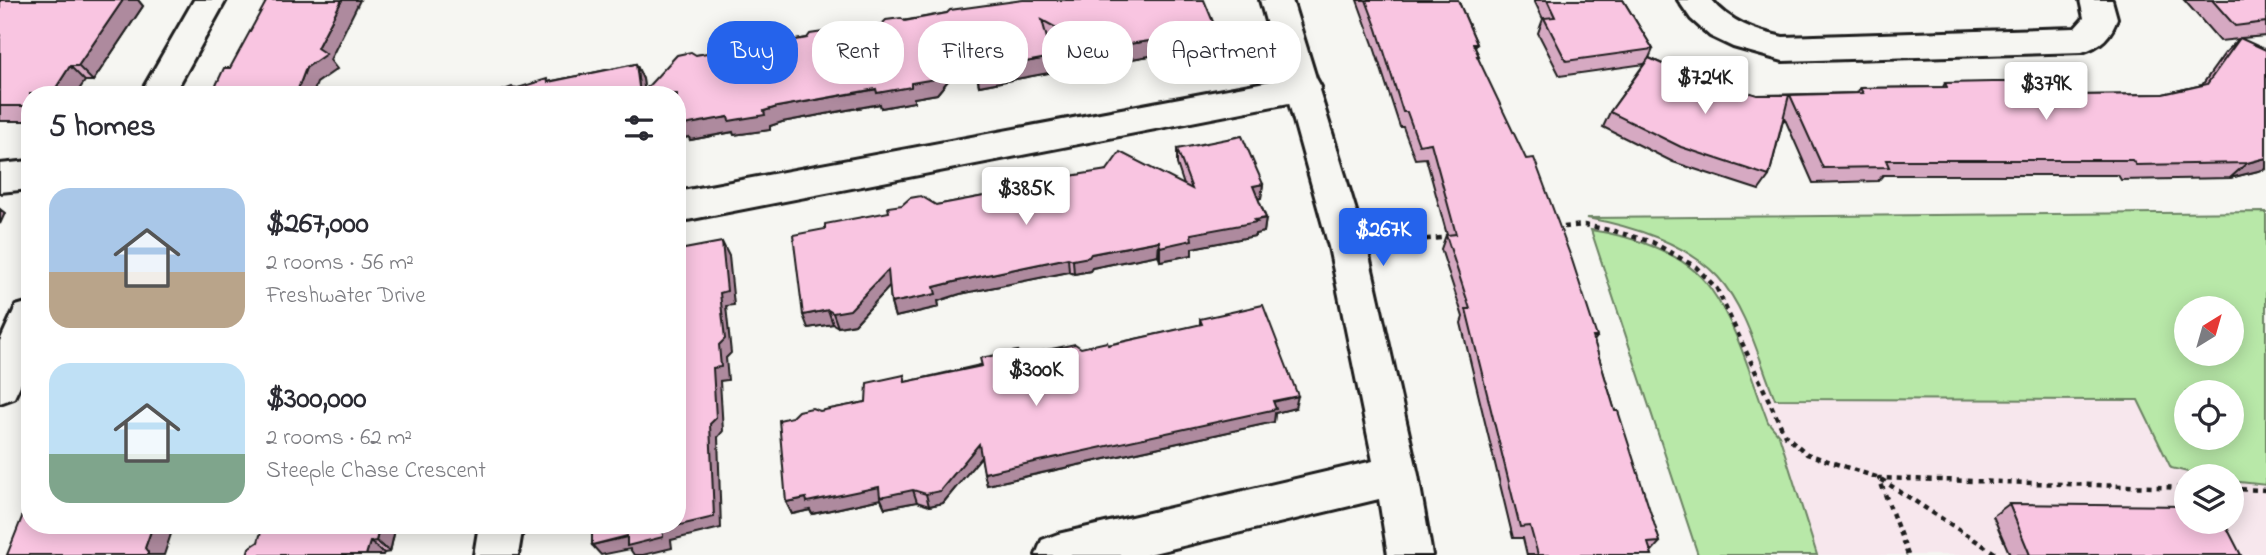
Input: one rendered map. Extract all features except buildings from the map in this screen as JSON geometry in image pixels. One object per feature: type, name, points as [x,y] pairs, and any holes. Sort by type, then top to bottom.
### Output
[{"type":"street","points":[[162,86],[210,0]]},
{"type":"street","points":[[1276,0],[1304,87],[1348,247],[1397,475],[1410,555]]},
{"type":"street","points":[[1694,0],[1711,21],[1731,34],[1757,44],[1783,49],[2082,40],[2095,32],[2101,22],[2101,9],[2096,0]]},
{"type":"street","points":[[686,205],[1304,87]]},
{"type":"street","points":[[0,178],[21,177]]},
{"type":"street","points":[[0,385],[21,338]]},
{"type":"street","points":[[1058,555],[1397,475]]},
{"type":"street","points":[[496,555],[500,534]]},
{"type":"path","points":[[1544,229],[1584,225],[1614,231],[1652,242],[1696,267],[1717,289],[1785,435],[1807,454],[1879,478],[1998,555]]},
{"type":"path","points":[[1348,247],[1464,236]]},
{"type":"path","points":[[1879,478],[2174,488]]},
{"type":"path","points":[[1879,478],[1908,555]]},
{"type":"path","points":[[2244,489],[2266,490]]},
{"type":"shaded area","points":[[2266,212],[2266,555],[1698,555],[1587,218]]},
{"type":"green space","points":[[2266,212],[2266,485],[2244,482],[2244,464],[2174,464],[2174,469],[2171,468],[2138,400],[1775,399],[1745,319],[1718,277],[1705,265],[1674,246],[1622,226],[1587,218]]},
{"type":"green space","points":[[1591,230],[1640,241],[1672,255],[1699,275],[1710,288],[1736,336],[1768,422],[1779,435],[1817,555],[1698,555]]}]
